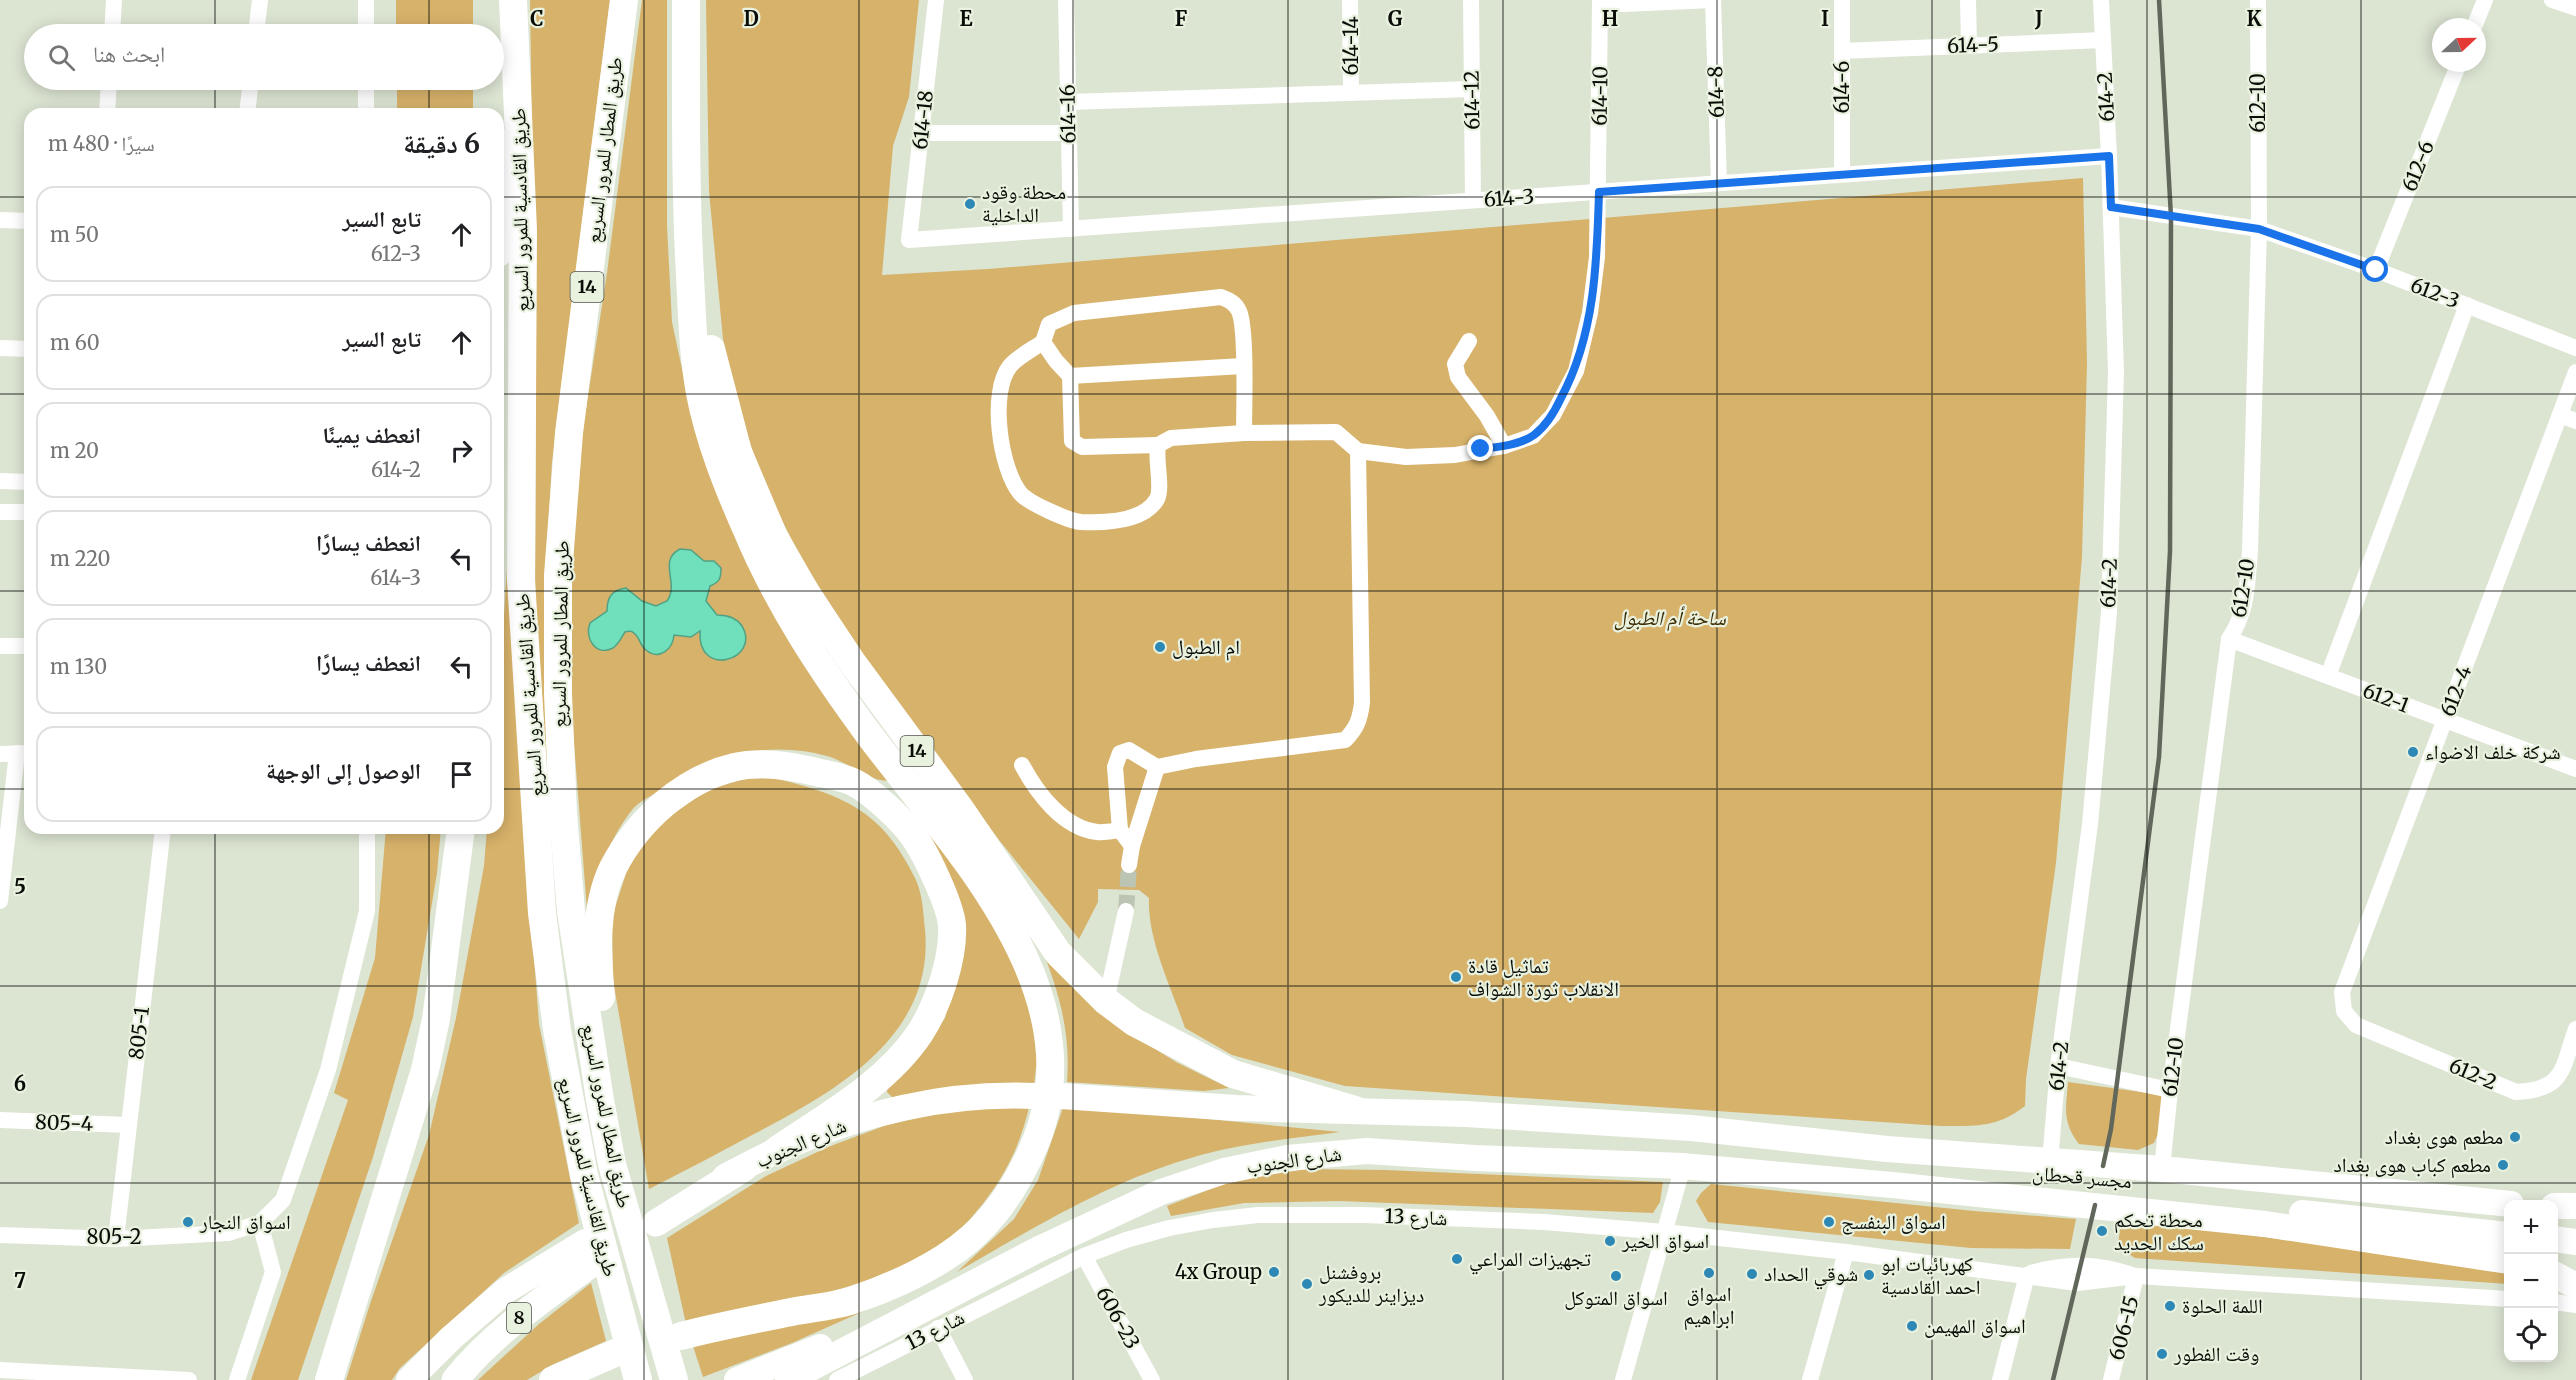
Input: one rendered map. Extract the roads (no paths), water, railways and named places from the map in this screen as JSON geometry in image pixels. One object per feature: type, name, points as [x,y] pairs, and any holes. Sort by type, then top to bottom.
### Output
[{"type":"highway","points":[[504,136],[511,0]]},
{"type":"highway","name":"طريق القادسية للمرور السريع","points":[[511,0],[523,230],[521,580],[543,913],[557,1029],[584,1175],[638,1380]]},
{"type":"highway","name":"طريق المطار للمرور السريع","points":[[624,0],[569,433],[558,575],[558,694],[563,813],[571,911],[612,1164],[639,1263]]},
{"type":"highway","name":"14","points":[[681,1336],[712,1327],[851,1300],[943,1259],[975,1235],[1003,1206],[1035,1147],[1047,1107],[1049,1066],[1047,1030],[1040,994],[1026,957],[1004,918],[955,844],[871,736],[818,662],[773,587],[718,459],[700,393],[692,303],[687,219],[686,0]]},
{"type":"highway","name":"14","points":[[687,219],[701,305],[720,389],[738,452],[774,537],[806,593],[852,663],[961,810],[1058,953],[1106,1001],[1134,1022],[1233,1074],[1355,1110]]},
{"type":"highway","points":[[639,1263],[613,1097],[598,959],[599,916],[612,869],[630,841],[658,808],[691,783],[736,767],[783,764],[855,782],[913,834],[939,885],[952,924],[947,962],[937,1001],[919,1033],[866,1089],[777,1150]]},
{"type":"highway","points":[[328,1380],[425,1070],[436,1019],[460,834]]},
{"type":"highway","points":[[655,1217],[744,1168]]},
{"type":"highway","name":"8","points":[[455,1380],[469,1363],[588,1253]]},
{"type":"highway","name":"طريق القادسية للمرور السريع","points":[[639,1263],[674,1380]]},
{"type":"highway","points":[[553,1380],[615,1353]]},
{"type":"main road","name":"شارع الجنوب","points":[[744,1168],[777,1150],[880,1112],[947,1099],[997,1094],[1236,1108],[1355,1110],[1657,1127]]},
{"type":"main road","points":[[1657,1127],[2050,1162],[2162,1169],[2504,1203]]},
{"type":"main road","name":"مجسر قحطان","points":[[1657,1127],[1806,1158],[2504,1235]]},
{"type":"main road","name":"شارع الجنوب","points":[[788,1380],[1039,1249],[1161,1192],[1224,1171],[1287,1158],[1367,1151],[1475,1158],[1671,1165]]},
{"type":"main road","name":"مجسر قحطان","points":[[1671,1165],[1806,1158],[2288,1195],[2504,1218]]},
{"type":"main road","points":[[1671,1165],[2059,1201],[2254,1222],[2504,1260]]},
{"type":"main road","points":[[2558,1206],[2576,1206]]},
{"type":"main road","points":[[2558,1223],[2576,1225]]},
{"type":"main road","points":[[2558,1240],[2576,1242]]},
{"type":"main road","points":[[410,1380],[451,1338],[505,1291],[588,1253]]},
{"type":"main road","points":[[2558,1277],[2576,1286]]},
{"type":"main road","name":"شارع الجنوب","points":[[737,1380],[955,1292]]},
{"type":"street","points":[[113,24],[114,0]]},
{"type":"street","points":[[257,24],[260,0]]},
{"type":"street","points":[[366,0],[366,24]]},
{"type":"street","name":"614-18","points":[[909,240],[936,0]]},
{"type":"street","name":"614-16","points":[[1066,0],[1071,229]]},
{"type":"street","name":"614-14","points":[[1350,0],[1351,93]]},
{"type":"street","name":"614-12","points":[[1471,0],[1473,201]]},
{"type":"street","points":[[1601,3],[1713,0]]},
{"type":"street","name":"614-8","points":[[1713,0],[1719,183]]},
{"type":"street","name":"614-6","points":[[1842,0],[1842,174]]},
{"type":"street","points":[[1968,0],[1970,45]]},
{"type":"street","name":"614-2","points":[[2050,1162],[2058,1066],[2090,824],[2109,612],[2116,372],[2101,0]]},
{"type":"street","name":"612-10","points":[[2162,1169],[2169,1090],[2229,639],[2241,622],[2250,552],[2259,229],[2258,0]]},
{"type":"street","points":[[2477,18],[2484,0]]},
{"type":"street","points":[[2552,0],[2576,8]]},
{"type":"street","name":"614-10","points":[[1358,451],[1424,458],[1504,446],[1533,435],[1553,415],[1576,371],[1590,313],[1595,276],[1599,192],[1601,3]]},
{"type":"street","name":"614-5","points":[[1842,51],[2103,40]]},
{"type":"street","name":"612-6","points":[[2376,270],[2455,72]]},
{"type":"street","points":[[1068,102],[1472,89]]},
{"type":"street","points":[[107,108],[108,90]]},
{"type":"street","points":[[248,108],[250,90]]},
{"type":"street","points":[[366,90],[366,108]]},
{"type":"street","points":[[922,133],[1069,133]]},
{"type":"street","name":"614-3","points":[[909,240],[2109,156]]},
{"type":"street","name":"612-3","points":[[2111,207],[2259,229],[2376,270],[2576,348]]},
{"type":"street","points":[[0,220],[24,221]]},
{"type":"street","points":[[1158,445],[1156,458],[1159,496],[1150,509],[1126,519],[1079,522],[1042,508],[1020,494],[1007,469],[999,428],[1001,383],[1010,366],[1042,342],[1049,324],[1074,313],[1221,297],[1233,302],[1240,312],[1244,433]]},
{"type":"street","points":[[2328,676],[2467,306]]},
{"type":"street","points":[[1469,341],[1455,364],[1458,377],[1487,416],[1504,446]]},
{"type":"street","points":[[1042,342],[1071,376],[1072,441],[1082,447],[1158,445],[1171,438],[1244,433],[1336,432],[1358,451],[1362,703],[1354,731],[1345,740],[1196,759],[1157,767],[1129,750],[1120,753],[1115,767],[1120,830],[1132,846]]},
{"type":"street","points":[[0,348],[24,349]]},
{"type":"street","points":[[1071,376],[1243,366]]},
{"type":"street","name":"612-4","points":[[2344,1011],[2342,992],[2576,372]]},
{"type":"street","points":[[2560,415],[2576,421]]},
{"type":"street","points":[[0,482],[24,482]]},
{"type":"street","points":[[0,512],[24,512]]},
{"type":"street","name":"612-1","points":[[2229,639],[2576,770]]},
{"type":"street","points":[[0,646],[24,646]]},
{"type":"street","points":[[0,892],[16,753]]},
{"type":"street","points":[[1022,765],[1035,790],[1059,813],[1083,829],[1099,833],[1120,830]]},
{"type":"street","points":[[1129,865],[1132,846],[1157,767]]},
{"type":"street","name":"805-1","points":[[116,1239],[162,834]]},
{"type":"street","points":[[237,1380],[273,1272],[260,1222],[284,1200],[327,1070],[368,911],[367,834]]},
{"type":"street","points":[[1106,1001],[1126,911]]},
{"type":"street","name":"612-2","points":[[2344,1011],[2356,1025],[2516,1092],[2539,1091],[2559,1077],[2576,1029]]},
{"type":"street","points":[[2058,1066],[2169,1090]]},
{"type":"street","name":"805-4","points":[[0,1120],[128,1125]]},
{"type":"street","points":[[1623,1380],[1664,1232],[1671,1165]]},
{"type":"street","name":"شارع 13","points":[[837,1380],[1084,1256],[1126,1240],[1169,1228],[1258,1215],[1454,1218],[1664,1232],[2027,1275]]},
{"type":"street","name":"805-2","points":[[0,1235],[116,1239],[228,1233],[260,1222]]},
{"type":"street","points":[[1810,1380],[1846,1252]]},
{"type":"street","name":"606-23","points":[[1084,1256],[1152,1380]]},
{"type":"street","points":[[2000,1380],[2027,1275],[2054,1268],[2081,1265],[2118,1270],[2136,1276],[2504,1299]]},
{"type":"street","name":"606-15","points":[[2111,1380],[2136,1276]]},
{"type":"street","points":[[2558,1303],[2576,1305]]},
{"type":"street","points":[[938,1328],[965,1380]]},
{"type":"street","points":[[0,1370],[189,1380]]},
{"type":"tunnel","points":[[1126,911],[1129,865]]},
{"type":"railway","points":[[2103,1166],[2111,1129],[2159,757],[2170,551],[2171,217],[2159,0]]},
{"type":"railway","points":[[2053,1380],[2095,1205]]},
{"type":"place","name":"محطة وقود الداخلية","points":[[970,204]]},
{"type":"place","name":"ام الطبول","points":[[1160,647]]},
{"type":"place","name":"شركة خلف الاضواء","points":[[2413,752]]},
{"type":"place","name":"تماثيل قادة الانقلاب ثورة الشواف","points":[[1456,977]]},
{"type":"place","name":"مطعم هوى بغداد","points":[[2515,1137]]},
{"type":"place","name":"مطعم كباب هوى بغداد","points":[[2503,1165]]},
{"type":"place","name":"اسواق النجار","points":[[188,1222]]},
{"type":"place","name":"اسواق البنفسج","points":[[1829,1222]]},
{"type":"place","name":"محطة تحكم سكك الحديد","points":[[2102,1231]]},
{"type":"place","name":"اسواق الخير","points":[[1610,1241]]},
{"type":"place","name":"تجهيزات المراعي","points":[[1457,1259]]},
{"type":"place","name":"4x Group","points":[[1274,1272]]},
{"type":"place","name":"اسواق ابراهيم","points":[[1709,1273]]},
{"type":"place","name":"شوقي الحداد","points":[[1752,1274]]},
{"type":"place","name":"كهربائيات ابو احمد القادسية","points":[[1869,1275]]},
{"type":"place","name":"اسواق المتوكل","points":[[1616,1276]]},
{"type":"place","name":"بروفشنل ديزاينر للديكور","points":[[1307,1284]]},
{"type":"place","name":"اللمة الحلوة","points":[[2170,1306]]},
{"type":"place","name":"اسواق المهيمن","points":[[1912,1326]]},
{"type":"place","name":"وقت الفطور","points":[[2162,1354]]},
{"type":"park label","name":"ساحة أم الطبول","points":[[1670,618]]}]
